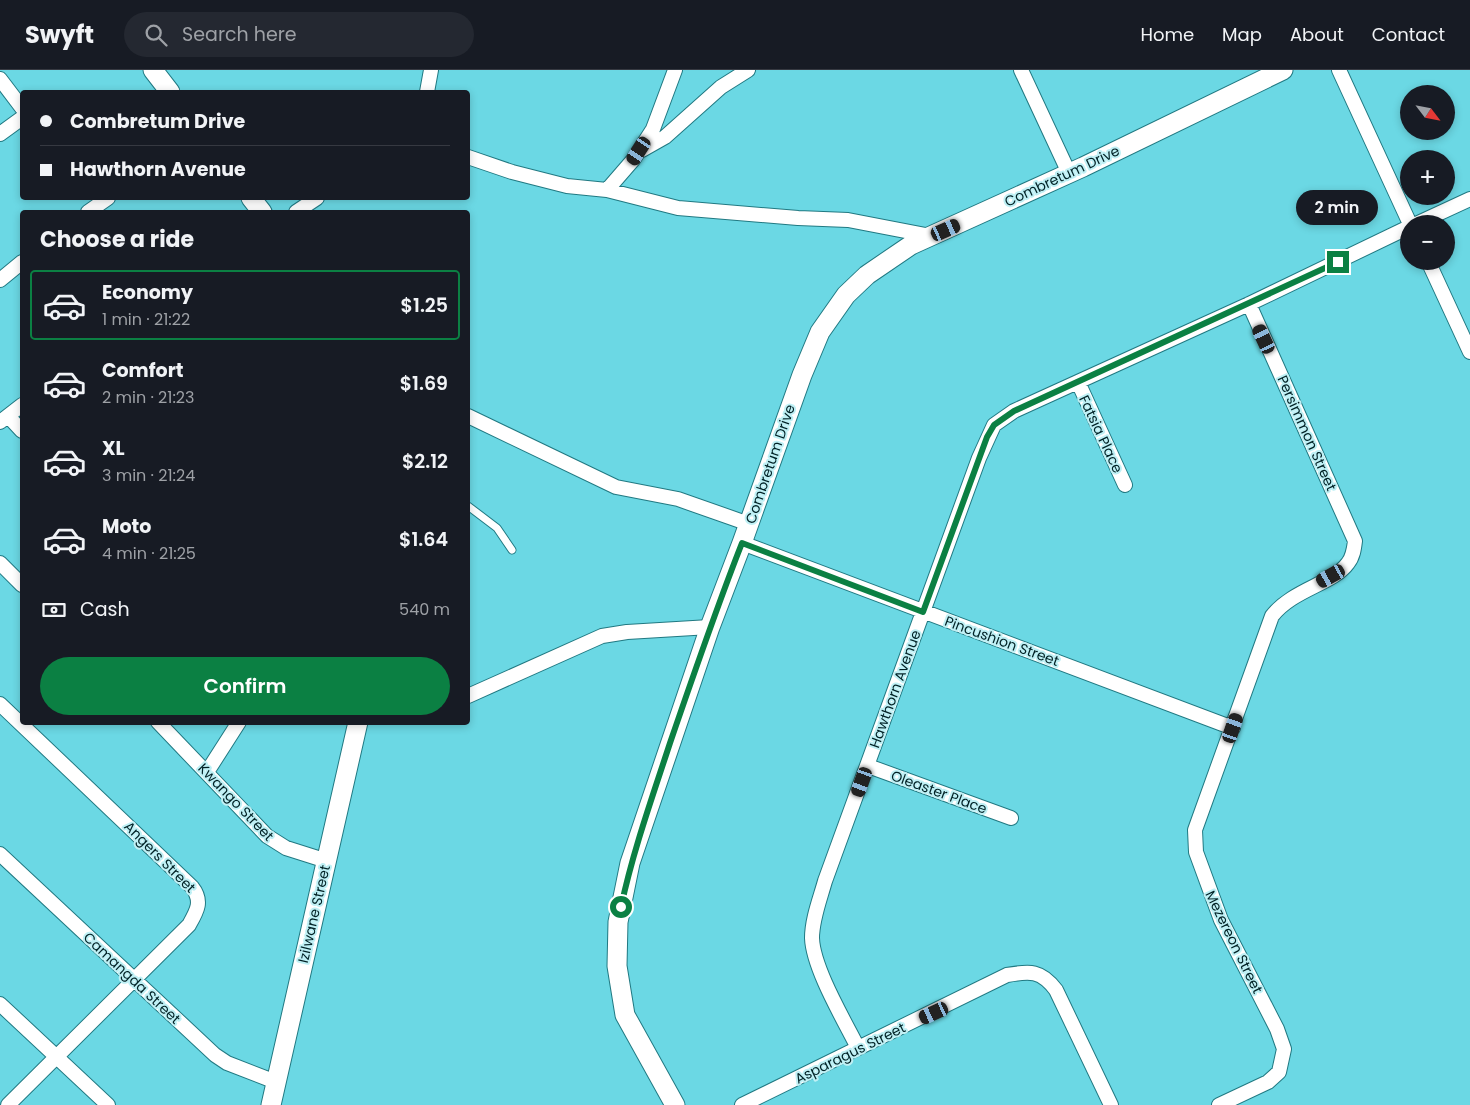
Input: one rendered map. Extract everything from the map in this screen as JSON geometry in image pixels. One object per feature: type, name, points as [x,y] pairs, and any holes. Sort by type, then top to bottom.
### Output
[{"type":"street","points":[[153,70],[168,90]]},
{"type":"street","points":[[427,90],[432,70]]},
{"type":"street","points":[[608,190],[653,130],[675,70]]},
{"type":"street","points":[[639,151],[665,137],[721,87],[748,70]]},
{"type":"street","points":[[1021,70],[1069,173]]},
{"type":"street","name":"Combretum Drive","points":[[675,1105],[625,1015],[617,966],[618,922],[630,863],[710,626],[749,524],[802,375],[820,332],[846,295],[867,275],[904,250],[1283,70]]},
{"type":"street","points":[[1339,70],[1406,215]]},
{"type":"street","points":[[0,79],[20,105]]},
{"type":"street","points":[[0,134],[20,119]]},
{"type":"street","points":[[470,158],[512,172],[558,183],[608,190],[678,208],[798,218],[848,220],[931,236]]},
{"type":"street","points":[[1435,215],[1470,199]]},
{"type":"street","points":[[253,200],[260,210]]},
{"type":"street","points":[[299,210],[314,200]]},
{"type":"street","points":[[91,210],[103,203]]},
{"type":"street","name":"Hawthorn Avenue","points":[[858,1048],[829,990],[812,940],[813,926],[825,881],[987,437],[994,425],[1014,411],[1249,304],[1400,231]]},
{"type":"street","points":[[0,280],[20,264]]},
{"type":"street","points":[[1432,270],[1470,352]]},
{"type":"street","name":"Persimmon Street","points":[[1249,304],[1355,541],[1353,554],[1348,563]]},
{"type":"street","name":"Fatsia Place","points":[[1078,382],[1125,485]]},
{"type":"street","points":[[20,407],[4,419],[20,430]]},
{"type":"street","points":[[470,417],[616,487],[678,499],[749,524]]},
{"type":"street","name":"Pincushion Street","points":[[742,543],[1233,728]]},
{"type":"street","points":[[0,563],[20,583]]},
{"type":"street","name":"Mezereon Street","points":[[1219,1105],[1268,1082],[1279,1072],[1284,1049],[1277,1030],[1221,920],[1196,852],[1195,830],[1272,616],[1281,604],[1294,595],[1340,571],[1348,563]]},
{"type":"street","points":[[470,695],[602,636],[627,632],[710,626]]},
{"type":"street","name":"Angers Street","points":[[0,704],[20,723]]},
{"type":"street","name":"Angers Street","points":[[8,1105],[189,925],[198,910],[198,894],[22,725]]},
{"type":"street","name":"Kwango Street","points":[[161,725],[266,836],[286,848],[327,861]]},
{"type":"street","points":[[207,772],[237,725]]},
{"type":"street","name":"Izilwane Street","points":[[271,1105],[357,725]]},
{"type":"street","name":"Oleaster Place","points":[[868,766],[1011,818]]},
{"type":"street","name":"Camangda Street","points":[[0,854],[215,1055],[227,1063],[276,1082]]},
{"type":"street","name":"Asparagus Street","points":[[742,1105],[1007,976],[1035,973],[1048,979],[1056,990],[1112,1105]]},
{"type":"street","points":[[0,1004],[108,1105]]},
{"type":"lane","points":[[470,508],[497,528],[512,550]]},
{"type":"route","points":[[621,907],[630,863],[666,754],[710,626],[742,543],[923,612],[987,437],[994,425],[1004,416],[1338,262]]}]
